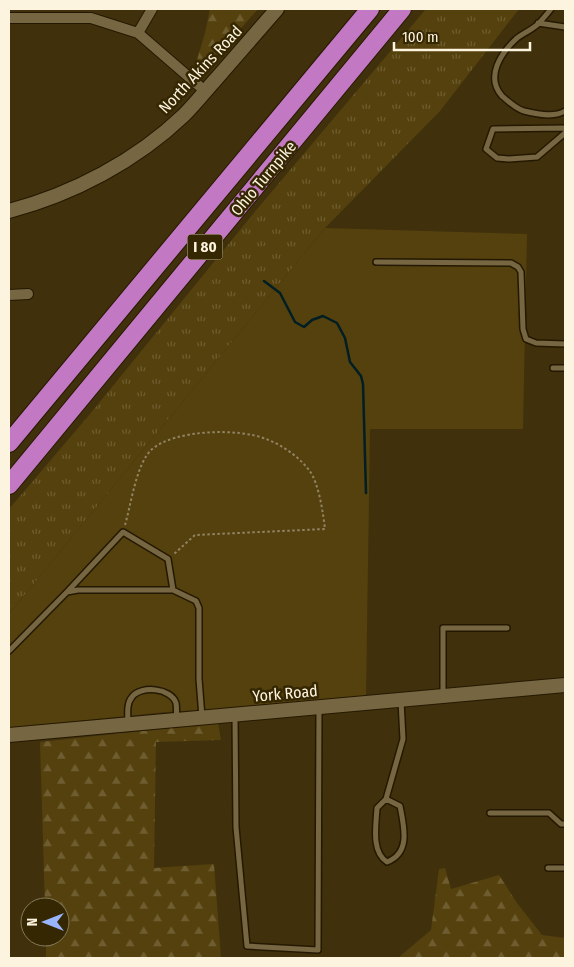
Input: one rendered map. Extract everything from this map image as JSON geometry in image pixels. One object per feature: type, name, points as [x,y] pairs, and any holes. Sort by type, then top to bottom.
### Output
[{"type":"highway","name":"Ohio Turnpike","points":[[9,443],[370,9]]},
{"type":"highway","name":"Ohio Turnpike","points":[[9,485],[402,9]]},
{"type":"street","points":[[138,33],[152,9]]},
{"type":"street","name":"North Akins Road","points":[[9,211],[36,204],[91,180],[125,160],[162,134],[185,114],[276,9]]},
{"type":"street","points":[[9,15],[91,18],[138,33],[205,91]]},
{"type":"street","points":[[9,296],[28,294]]},
{"type":"street","name":"York Road","points":[[9,735],[565,685]]},
{"type":"lane","points":[[550,9],[538,23],[516,39],[499,60],[494,72],[495,84],[499,92],[507,100],[522,110],[550,115],[565,111]]},
{"type":"lane","points":[[538,23],[565,27]]},
{"type":"lane","points":[[565,128],[493,129],[486,149],[497,158],[536,157],[565,133]]},
{"type":"lane","points":[[376,262],[511,263],[518,267],[521,272],[523,329],[526,339],[536,343],[565,344]]},
{"type":"lane","points":[[554,368],[565,368]]},
{"type":"lane","points":[[9,651],[123,532],[168,559],[173,590]]},
{"type":"lane","points":[[67,592],[78,590],[173,590],[196,601],[199,608],[199,679],[202,718]]},
{"type":"lane","points":[[443,696],[443,628],[507,628]]},
{"type":"lane","points":[[128,724],[128,705],[132,697],[139,691],[164,690],[171,695],[176,704],[177,720]]},
{"type":"lane","points":[[386,799],[400,806],[405,830],[402,848],[396,859],[387,862],[381,858],[376,848],[377,808],[386,799],[403,738],[401,700]]},
{"type":"lane","points":[[236,715],[236,827],[247,946],[318,950],[319,707]]},
{"type":"lane","points":[[490,812],[549,813],[561,824],[565,824]]},
{"type":"lane","points":[[548,868],[565,868]]},
{"type":"path","points":[[123,532],[140,467],[151,450],[165,442],[188,434],[234,432],[266,439],[294,454],[310,472],[321,504],[324,529],[195,535],[168,559]]},
{"type":"green space","points":[[210,9],[258,9],[219,53],[206,62],[197,60]]},
{"type":"green space","points":[[426,9],[519,9],[440,111],[325,228],[9,614],[9,509],[90,414],[253,214]]},
{"type":"green space","points":[[325,228],[527,234],[523,429],[370,429],[366,697],[166,712],[9,728],[9,614]]},
{"type":"green space","points":[[218,723],[221,740],[156,742],[154,868],[214,864],[221,958],[46,958],[46,947],[70,947],[70,897],[45,897],[40,742]]},
{"type":"green space","points":[[445,868],[451,889],[499,875],[517,903],[542,935],[565,938],[565,958],[398,958],[431,930],[439,869]]},
{"type":"waterway","points":[[264,281],[280,293],[295,322],[304,327],[312,320],[323,316],[337,323],[345,338],[350,362],[361,376],[363,384],[366,493]]}]
